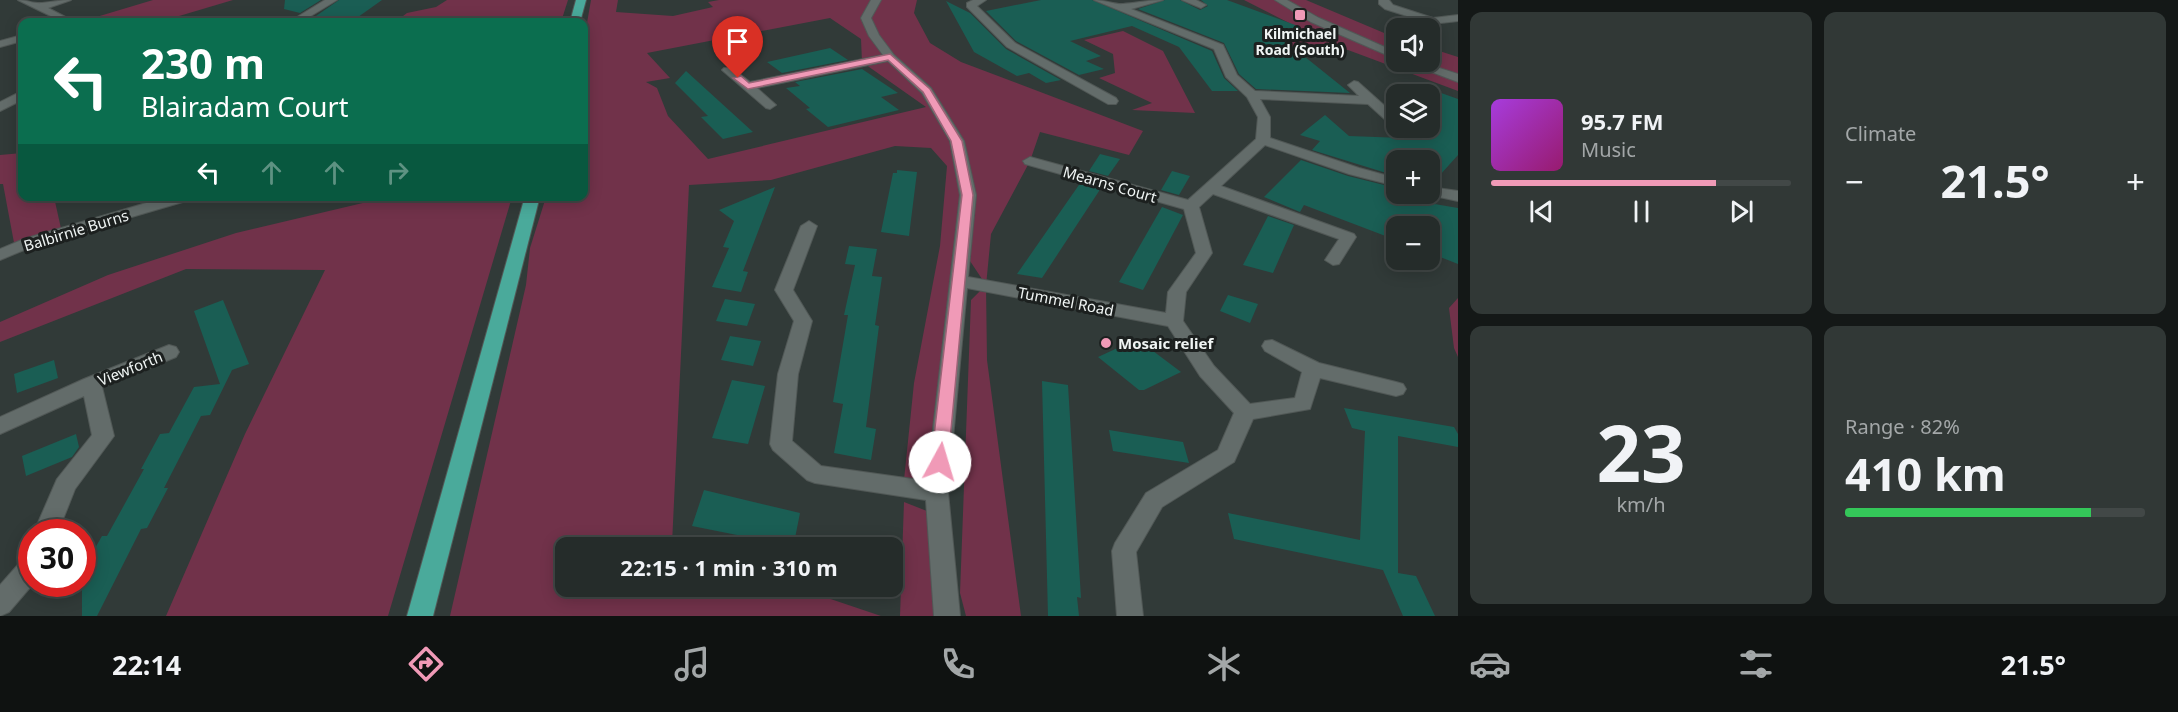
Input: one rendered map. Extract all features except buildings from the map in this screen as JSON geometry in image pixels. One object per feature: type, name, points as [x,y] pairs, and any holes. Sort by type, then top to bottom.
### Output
[{"type":"highway","points":[[576,18],[581,0]]},
{"type":"highway","points":[[423,609],[532,201]]},
{"type":"street","points":[[23,0],[62,18]]},
{"type":"street","points":[[39,7],[66,0]]},
{"type":"street","points":[[301,18],[332,0]]},
{"type":"street","points":[[876,0],[866,18],[874,36],[890,57],[927,91],[957,141],[968,195],[937,492],[947,616]]},
{"type":"street","points":[[981,0],[971,5],[1011,45],[1112,100]]},
{"type":"street","points":[[1099,0],[1219,47],[1232,77],[1252,95],[1264,117],[1263,140],[1191,206],[1204,253],[1177,292],[1174,321],[1207,371],[1245,412]]},
{"type":"street","points":[[1120,8],[1158,0]]},
{"type":"street","points":[[1187,0],[1201,5]]},
{"type":"street","points":[[1280,0],[1315,20],[1386,52]]},
{"type":"street","points":[[1384,0],[1383,2],[1389,7],[1423,18]]},
{"type":"street","points":[[1440,20],[1458,18]]},
{"type":"street","points":[[1440,23],[1458,29]]},
{"type":"street","points":[[0,44],[18,39]]},
{"type":"street","points":[[748,86],[890,57]]},
{"type":"street","points":[[728,70],[770,105]]},
{"type":"street","points":[[1440,72],[1458,78]]},
{"type":"street","points":[[1354,85],[1386,113]]},
{"type":"street","points":[[1252,95],[1371,100]]},
{"type":"street","points":[[0,107],[18,97]]},
{"type":"street","points":[[1263,140],[1386,179]]},
{"type":"street","name":"Mearns Court","points":[[1029,161],[1191,206]]},
{"type":"street","points":[[1211,188],[1348,237],[1333,260]]},
{"type":"street","points":[[1440,193],[1458,196]]},
{"type":"street","name":"Balbirnie Burns","points":[[0,255],[30,242],[171,201]]},
{"type":"street","points":[[809,226],[784,290],[803,321],[788,374],[781,444],[815,474],[937,492]]},
{"type":"street","name":"Tummel Road","points":[[958,281],[1174,321]]},
{"type":"street","points":[[1272,346],[1313,369],[1396,389]]},
{"type":"street","name":"Viewforth","points":[[0,426],[91,384],[169,352]]},
{"type":"street","points":[[1245,412],[1303,404],[1313,369]]},
{"type":"street","name":"Viewforth","points":[[51,519],[65,485],[103,436],[91,384]]},
{"type":"street","points":[[1130,616],[1124,551],[1154,500],[1226,456],[1245,412]]},
{"type":"street","points":[[0,604],[18,583]]},
{"type":"shaded area","points":[[153,0],[233,0],[172,18],[93,18]]},
{"type":"shaded area","points":[[447,0],[568,0],[562,18],[400,18],[407,13],[436,7]]},
{"type":"shaded area","points":[[591,0],[618,0],[616,12],[673,16],[713,7],[708,2],[719,0],[917,0],[914,13],[930,43],[961,62],[1143,131],[1129,155],[1040,132],[1030,161],[991,234],[986,286],[987,360],[1021,616],[966,616],[960,593],[971,300],[986,285],[962,249],[938,483],[904,480],[914,383],[940,246],[947,166],[931,148],[895,146],[771,180],[689,185],[672,537],[555,537],[555,597],[825,597],[881,616],[450,616],[526,285],[530,248],[545,201],[588,201],[588,18]],"holes":[[[830,18],[861,39],[862,62],[926,107],[708,159],[668,116],[657,88],[646,82],[670,78],[647,53]]]},
{"type":"shaded area","points":[[1244,0],[1280,0],[1333,25],[1287,0],[1306,0],[1386,34],[1386,64],[1348,50],[1279,49],[1265,40],[1303,30]]},
{"type":"shaded area","points":[[1123,31],[1163,51],[1195,113],[1132,110],[1152,103],[1099,78],[1115,73],[1113,54],[1084,40]]},
{"type":"shaded area","points":[[1440,51],[1458,57],[1458,76],[1440,70]]},
{"type":"shaded area","points":[[1440,71],[1458,78],[1458,91],[1407,72]]},
{"type":"shaded area","points":[[18,153],[18,201],[55,201],[62,233],[15,248],[3,184],[0,184],[0,155]]},
{"type":"shaded area","points":[[511,201],[388,616],[166,616],[245,434],[325,270],[186,269],[0,342],[0,322],[108,275],[236,233],[367,202]]},
{"type":"shaded area","points":[[1458,298],[1458,357],[1454,348],[1449,308]]},
{"type":"shaded area","points":[[904,502],[937,515],[947,616],[900,616],[901,597],[903,597]]},
{"type":"place","name":"Kilmichael Road (South)","points":[[1300,15]]},
{"type":"place","name":"Mosaic relief","points":[[1106,343]]},
{"type":"route","points":[[738,78],[748,86],[890,57],[927,91],[957,141],[968,195],[940,462]]}]
